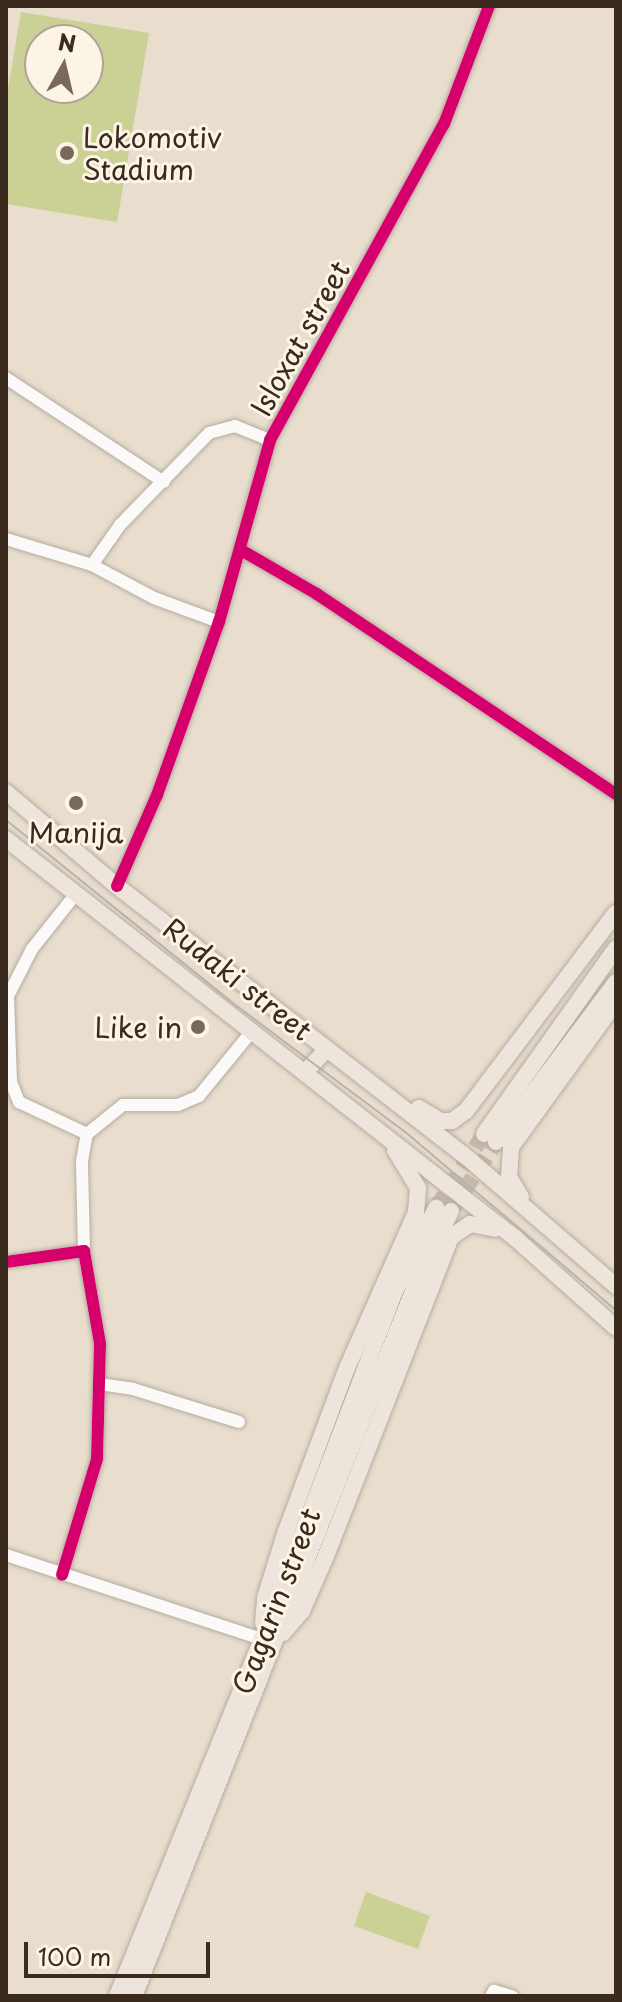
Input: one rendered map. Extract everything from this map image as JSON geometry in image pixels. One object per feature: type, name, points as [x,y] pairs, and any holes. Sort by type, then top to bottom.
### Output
[{"type":"main road","name":"Rudaki street","points":[[6,792],[117,886],[379,1087],[537,1218]]},
{"type":"main road","name":"Rudaki street","points":[[6,839],[515,1238],[616,1328]]},
{"type":"main road","points":[[379,1087],[441,1121],[459,1118],[616,913]]},
{"type":"main road","points":[[616,948],[490,1138],[616,982]]},
{"type":"main road","points":[[616,1002],[511,1147],[509,1177],[537,1218],[616,1286]]},
{"type":"main road","points":[[305,1072],[327,1049]]},
{"type":"main road","points":[[268,1641],[265,1598],[286,1531],[347,1368],[418,1203],[415,1180],[382,1133]]},
{"type":"main road","name":"Gagarin street","points":[[134,1996],[268,1641],[395,1291],[443,1209]]},
{"type":"main road","points":[[268,1641],[302,1611],[451,1237],[462,1226],[477,1224],[515,1238]]},
{"type":"main road","name":"Gagarin street","points":[[117,1996],[268,1641]]},
{"type":"street","name":"Isloxat street","points":[[117,886],[157,795],[219,622],[270,440],[444,124],[489,6]]},
{"type":"street","points":[[6,378],[164,482]]},
{"type":"street","points":[[92,565],[120,525],[209,433],[235,426],[270,440]]},
{"type":"street","points":[[6,539],[92,565],[154,598],[219,622]]},
{"type":"street","points":[[241,550],[343,611],[616,794]]},
{"type":"street","points":[[75,895],[32,949],[8,996],[9,1082],[19,1102],[87,1134]]},
{"type":"street","points":[[62,1575],[97,1459],[100,1344],[84,1251],[82,1161],[87,1134],[123,1105],[178,1105],[199,1096],[252,1031]]},
{"type":"street","points":[[6,1262],[84,1251]]},
{"type":"street","points":[[99,1384],[133,1389],[239,1422]]},
{"type":"street","points":[[6,1555],[268,1641]]},
{"type":"street","points":[[491,1996],[494,1991],[512,1996]]},
{"type":"green space","name":"Lokomotiv Stadium","points":[[21,12],[94,24],[24,24],[24,104],[104,104],[104,26],[149,33],[117,222],[6,204],[6,101]]},
{"type":"green space","points":[[366,1892],[430,1916],[418,1949],[354,1926]]},
{"type":"tunnel","points":[[436,1208],[484,1134]]},
{"type":"tunnel","points":[[451,1211],[496,1142]]},
{"type":"tram line","points":[[6,820],[230,1001],[404,1131],[616,1310]]},
{"type":"cycle path","points":[[117,886],[157,795],[219,622],[270,440],[444,124],[489,6]]},
{"type":"cycle path","points":[[241,550],[317,594],[616,794]]},
{"type":"cycle path","points":[[6,1262],[84,1251],[100,1344],[97,1459],[62,1575]]},
{"type":"place","name":"Lokomotiv Stadium","points":[[67,153]]},
{"type":"place","name":"Manija","points":[[76,803]]},
{"type":"place","name":"Like in","points":[[198,1027]]}]
